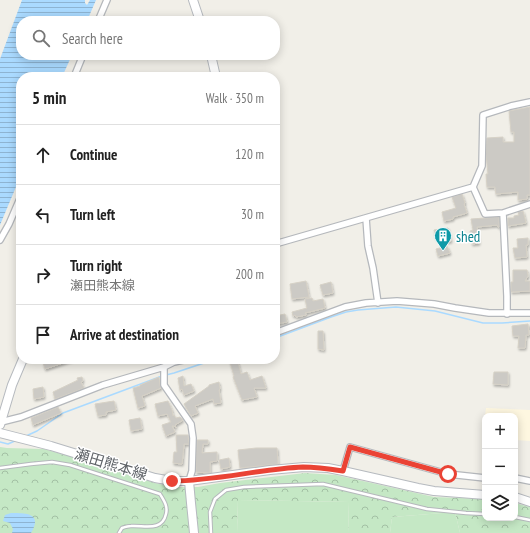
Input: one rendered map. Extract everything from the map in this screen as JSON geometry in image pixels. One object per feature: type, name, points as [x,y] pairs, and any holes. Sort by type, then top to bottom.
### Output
[{"type":"main road","points":[[193,0],[198,16]]},
{"type":"main road","points":[[211,60],[215,72]]},
{"type":"main road","points":[[0,424],[12,385],[21,364]]},
{"type":"main road","name":"瀬田熊本線","points":[[0,433],[51,446],[155,478],[172,481],[189,481],[304,467],[328,468],[418,488],[482,495]]},
{"type":"main road","points":[[189,481],[194,533]]},
{"type":"main road","points":[[518,498],[530,502]]},
{"type":"street","points":[[100,16],[107,0]]},
{"type":"street","points":[[76,72],[81,60]]},
{"type":"street","points":[[530,102],[511,106],[483,115],[482,166],[473,187],[485,214],[503,213],[530,204]]},
{"type":"street","points":[[280,243],[473,187]]},
{"type":"street","points":[[0,240],[16,208]]},
{"type":"street","points":[[503,213],[507,314]]},
{"type":"street","points":[[366,218],[368,246],[378,302]]},
{"type":"street","points":[[280,331],[345,307],[378,302],[397,301],[434,304],[489,313],[530,313]]},
{"type":"street","points":[[0,424],[22,417],[103,385],[164,367],[169,364]]},
{"type":"street","points":[[164,367],[164,385],[191,424],[193,438],[192,471],[189,481]]},
{"type":"street","points":[[343,471],[350,447],[448,474],[482,478]]},
{"type":"street","points":[[518,479],[530,481]]},
{"type":"lane","points":[[0,468],[52,462],[70,465],[160,494],[166,504],[167,510],[163,521],[158,525],[122,528],[118,533]]},
{"type":"lane","points":[[210,533],[210,512],[215,499],[226,490],[244,487],[323,484],[428,509],[482,514]]},
{"type":"lane","points":[[518,518],[530,520]]},
{"type":"shaded area","points":[[486,408],[530,410],[530,441],[518,440],[518,413],[485,413]]},
{"type":"green space","points":[[0,447],[44,449],[155,483],[174,487],[198,487],[305,473],[336,475],[434,497],[482,499],[482,521],[518,521],[518,504],[530,507],[530,533],[460,533],[455,512],[392,517],[390,533],[348,533],[349,502],[238,500],[237,533],[0,533]]},
{"type":"green space","points":[[238,500],[349,502],[348,533],[237,533]]},
{"type":"green space","points":[[455,512],[460,533],[390,533],[392,517]]},
{"type":"water","points":[[22,0],[85,0],[87,5],[90,0],[96,0],[89,16],[16,16]]},
{"type":"water","points":[[16,16],[16,60],[70,60],[64,72],[16,72],[16,187],[0,225],[0,59]]},
{"type":"water","points":[[11,513],[27,514],[34,518],[34,526],[31,533],[12,533],[13,529],[10,523],[3,521],[5,515]]},
{"type":"building","points":[[530,107],[530,195],[527,195],[527,199],[518,200],[518,192],[496,194],[495,187],[487,187],[487,138],[503,137],[503,142],[514,142],[514,132],[511,132],[509,111]]},
{"type":"building","points":[[462,194],[467,213],[444,221],[442,212],[456,208],[452,197]]},
{"type":"building","points":[[523,211],[526,223],[508,226],[508,218],[514,218],[514,216],[519,215],[518,212]]},
{"type":"building","points":[[499,217],[499,227],[497,225],[477,227],[479,243],[472,244],[470,231],[473,230],[471,219]]},
{"type":"building","points":[[448,228],[451,241],[445,242],[443,237],[436,239],[434,230]]},
{"type":"building","points":[[528,238],[528,245],[526,245],[527,257],[515,258],[513,248],[518,248],[517,239]]},
{"type":"building","name":"shed","points":[[447,246],[450,253],[438,256],[436,249]]},
{"type":"building","points":[[513,270],[527,270],[528,276],[525,281],[530,281],[530,291],[511,292]]},
{"type":"building","points":[[306,281],[309,297],[292,299],[290,284]]},
{"type":"building","points":[[331,282],[333,293],[323,295],[320,285]]},
{"type":"building","points":[[312,298],[313,301],[323,299],[325,308],[305,313],[306,315],[296,317],[295,315],[293,316],[292,312],[307,308],[305,299]]},
{"type":"building","points":[[285,314],[287,322],[280,323],[280,315]]},
{"type":"building","points":[[528,324],[529,335],[526,335],[525,348],[518,348],[519,336],[513,336],[512,326]]},
{"type":"building","points":[[318,331],[323,331],[324,350],[318,349]]},
{"type":"building","points":[[43,364],[60,364],[45,369]]},
{"type":"building","points":[[230,364],[238,364],[241,374],[247,372],[250,380],[262,376],[266,388],[254,388],[257,397],[242,400],[233,377]]},
{"type":"building","points":[[494,372],[508,372],[508,385],[493,384]]},
{"type":"building","points":[[183,376],[184,386],[191,384],[194,391],[184,395],[182,389],[180,390],[178,378]]},
{"type":"building","points":[[82,377],[83,381],[81,382],[84,388],[55,399],[53,392],[78,380],[77,378]]},
{"type":"building","points":[[159,377],[161,388],[142,396],[145,406],[138,408],[133,388]]},
{"type":"building","points":[[219,382],[221,403],[214,404],[213,399],[195,406],[198,413],[191,416],[184,404],[209,385]]},
{"type":"building","points":[[43,387],[44,397],[34,399],[33,389]]},
{"type":"building","points":[[114,401],[116,410],[106,412],[106,415],[98,416],[95,404]]},
{"type":"building","points":[[168,401],[173,416],[174,415],[176,418],[180,417],[183,420],[175,425],[176,428],[172,426],[175,432],[166,436],[162,425],[171,422],[167,414],[158,416],[155,404]]},
{"type":"building","points":[[58,407],[61,413],[33,425],[31,418]]},
{"type":"building","points":[[140,418],[142,429],[131,431],[129,420]]},
{"type":"building","points":[[176,435],[188,435],[189,444],[184,444],[182,464],[173,463],[174,452],[177,452]]},
{"type":"building","points":[[197,440],[208,440],[208,444],[203,444],[202,453],[217,452],[217,461],[210,462],[210,473],[196,472]]},
{"type":"building","points":[[277,448],[278,464],[240,468],[238,450]]},
{"type":"building","points":[[229,458],[230,467],[221,469],[219,460]]},
{"type":"waterway","points":[[280,336],[346,312],[396,307],[435,311],[483,323],[530,321]]},
{"type":"waterway","points":[[166,375],[201,364]]},
{"type":"waterway","points":[[26,436],[37,431],[63,413],[162,376]]},
{"type":"waterway","points":[[0,442],[8,444],[17,440]]},
{"type":"place","name":"shed","points":[[443,251]]},
{"type":"route","points":[[172,481],[189,481],[304,467],[328,468],[343,471],[350,447],[448,474]]}]
